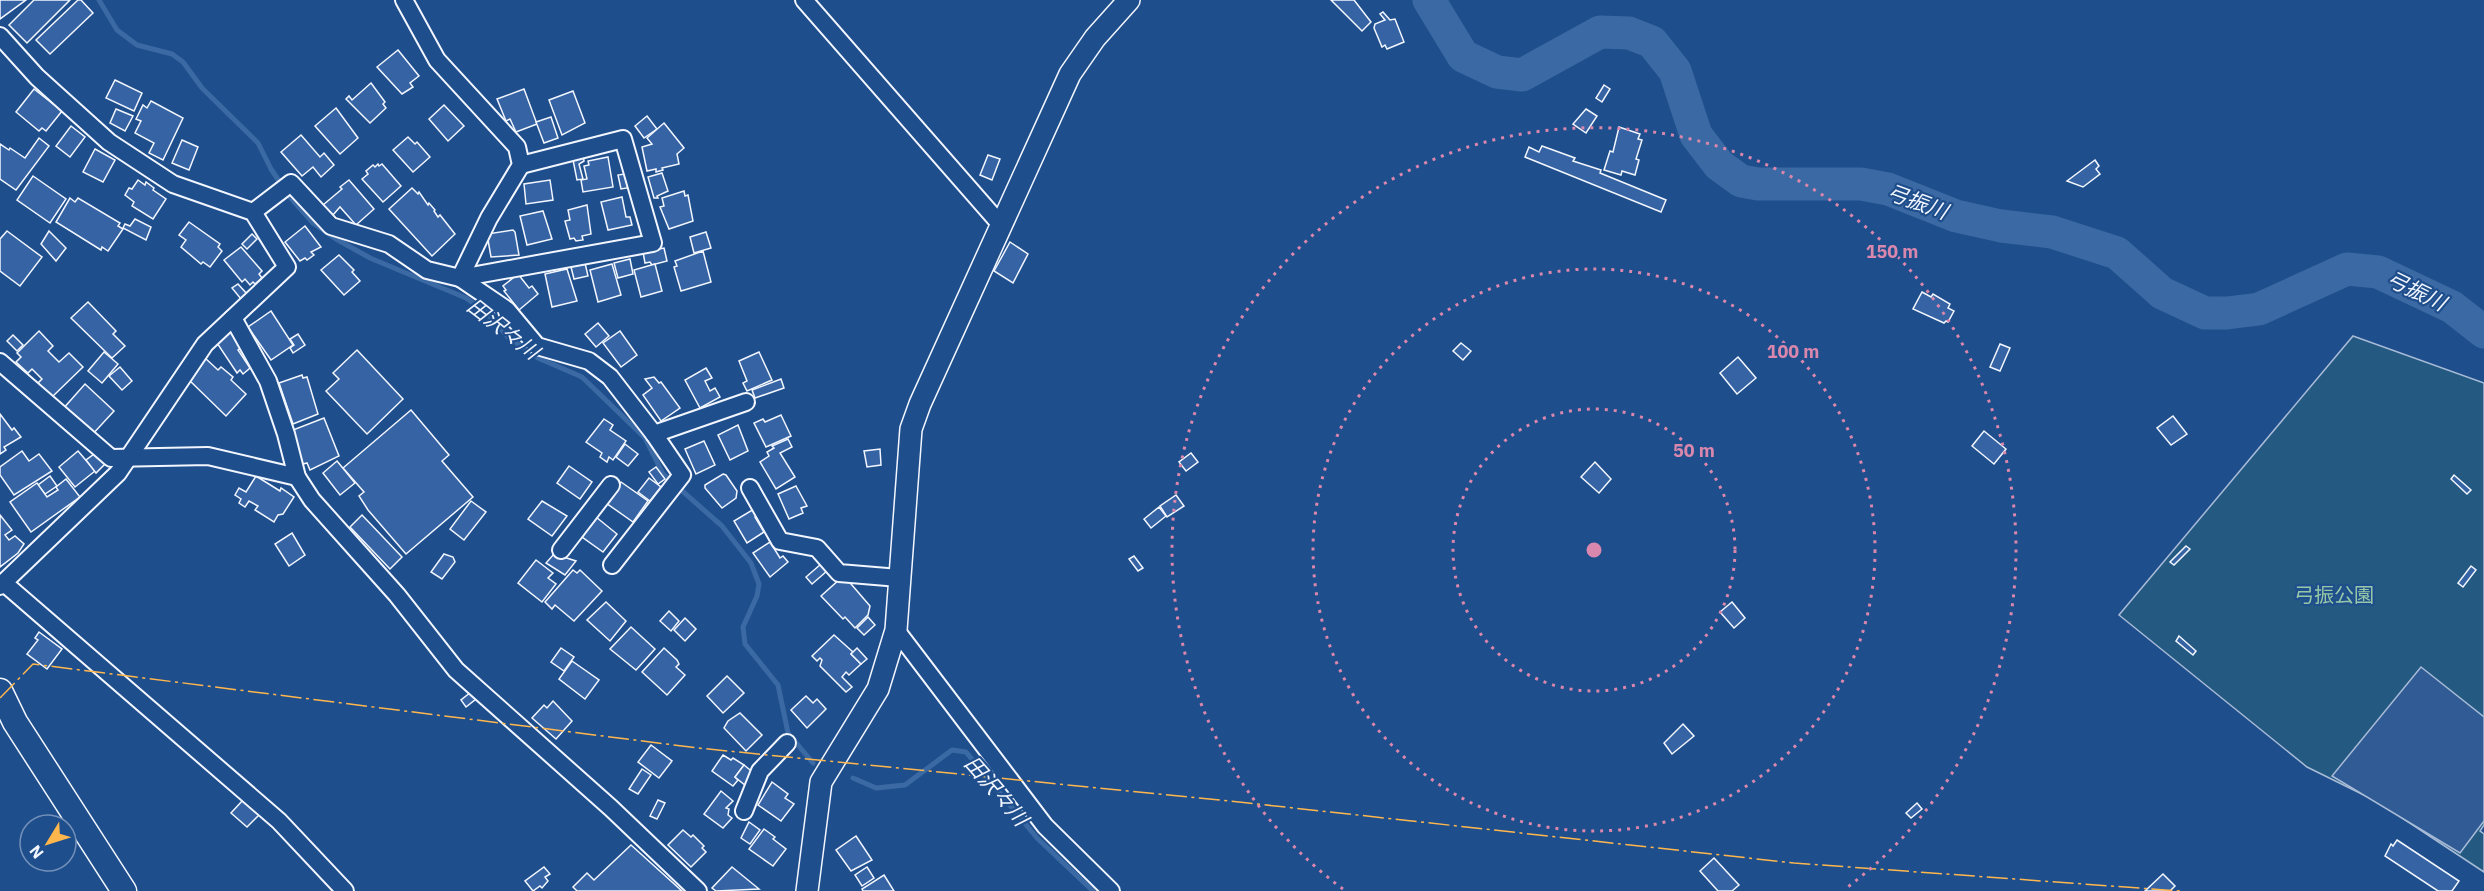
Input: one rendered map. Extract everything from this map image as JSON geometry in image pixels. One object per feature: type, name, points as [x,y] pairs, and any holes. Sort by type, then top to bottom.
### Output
[{"type":"main road","points":[[0,691],[15,722],[124,891]]},
{"type":"street","points":[[404,0],[437,60],[517,147],[521,165],[489,218],[460,278]]},
{"type":"street","points":[[804,0],[1001,225]]},
{"type":"street","points":[[807,891],[821,782],[878,689],[896,630],[911,429],[1070,74],[1095,38],[1129,0]]},
{"type":"street","points":[[0,36],[37,77],[109,142],[173,184],[253,212],[287,267],[205,344],[118,473],[2,584],[279,821],[345,891]]},
{"type":"street","points":[[460,278],[653,243],[623,139],[521,165]]},
{"type":"street","points":[[253,212],[291,183],[331,226],[388,244],[427,270],[460,278],[507,310],[537,346],[589,361],[610,377],[682,475],[612,565]]},
{"type":"street","points":[[233,318],[267,381],[286,434],[297,477],[312,500],[397,596],[456,670],[611,808],[698,891]]},
{"type":"street","points":[[0,362],[111,458],[207,456],[297,477]]},
{"type":"street","points":[[654,434],[746,402]]},
{"type":"street","points":[[561,550],[611,485]]},
{"type":"street","points":[[750,488],[780,541],[817,548],[839,573],[899,578]]},
{"type":"street","points":[[896,630],[1045,826],[1111,891]]},
{"type":"street","points":[[744,811],[760,771],[787,743]]},
{"type":"green space","name":"弓振公園","points":[[2353,336],[2484,383],[2484,825],[2480,831],[2484,834],[2484,872],[2378,802],[2307,767],[2119,615]]},
{"type":"shaded area","points":[[2421,667],[2484,717],[2484,821],[2460,853],[2332,776]]},
{"type":"building","points":[[0,0],[26,0],[0,19]]},
{"type":"building","points":[[34,0],[70,0],[27,43],[9,25]]},
{"type":"building","points":[[78,0],[81,0],[93,13],[50,54],[36,40]]},
{"type":"building","points":[[1331,0],[1354,0],[1371,22],[1362,31]]},
{"type":"building","points":[[1383,12],[1390,20],[1395,19],[1404,42],[1387,49],[1385,45],[1382,47],[1374,28],[1375,24],[1385,20],[1380,14]]},
{"type":"building","points":[[398,50],[419,76],[410,83],[413,87],[402,94],[377,67]]},
{"type":"building","points":[[115,80],[142,93],[134,111],[106,98]]},
{"type":"building","points":[[371,83],[385,102],[383,104],[386,108],[370,123],[346,99],[349,96],[352,100]]},
{"type":"building","points":[[1604,85],[1610,89],[1602,102],[1596,98]]},
{"type":"building","points":[[34,89],[62,111],[46,131],[42,128],[39,131],[16,112]]},
{"type":"building","points":[[524,89],[537,124],[516,132],[510,119],[506,121],[497,99]]},
{"type":"building","points":[[573,91],[585,123],[562,135],[549,100]]},
{"type":"building","points":[[151,101],[183,118],[163,160],[149,153],[154,143],[135,133],[141,121],[136,119],[143,105],[147,108]]},
{"type":"building","points":[[444,105],[464,126],[448,141],[429,119]]},
{"type":"building","points":[[336,108],[358,138],[340,154],[315,126]]},
{"type":"building","points":[[116,109],[133,116],[125,131],[110,123]]},
{"type":"building","points":[[1586,109],[1597,116],[1586,133],[1573,124]]},
{"type":"building","points":[[647,116],[657,129],[644,138],[635,126]]},
{"type":"building","points":[[551,117],[558,138],[544,143],[536,122]]},
{"type":"building","points":[[664,123],[684,148],[677,154],[679,164],[662,168],[663,170],[656,172],[656,169],[647,171],[642,147],[652,144],[647,138]]},
{"type":"building","points":[[71,126],[85,137],[70,157],[56,146]]},
{"type":"building","points":[[1619,127],[1640,134],[1638,139],[1642,140],[1636,159],[1639,160],[1635,175],[1622,171],[1621,175],[1604,170],[1610,151],[1613,152]]},
{"type":"building","points":[[301,135],[320,157],[324,153],[334,165],[321,177],[313,167],[302,176],[281,152]]},
{"type":"building","points":[[408,137],[415,144],[417,142],[430,157],[413,172],[393,150]]},
{"type":"building","points":[[39,138],[49,146],[16,190],[0,179],[0,144],[25,158]]},
{"type":"building","points":[[182,140],[198,147],[189,170],[172,163]]},
{"type":"building","points":[[1542,146],[1575,158],[1573,161],[1601,170],[1600,173],[1666,200],[1661,212],[1525,157],[1529,147],[1539,152]]},
{"type":"building","points":[[95,149],[115,160],[103,182],[83,172]]},
{"type":"building","points":[[583,154],[584,161],[579,164],[583,179],[577,180],[572,155]]},
{"type":"building","points":[[988,155],[1000,159],[992,180],[980,175]]},
{"type":"building","points":[[608,157],[613,187],[583,192],[581,180],[587,179],[584,166],[589,165],[588,161]]},
{"type":"building","points":[[2095,160],[2099,166],[2096,169],[2100,174],[2083,187],[2067,181]]},
{"type":"building","points":[[378,164],[379,166],[382,164],[401,186],[383,202],[362,179],[368,174],[366,171]]},
{"type":"building","points":[[631,173],[633,187],[621,189],[618,175]]},
{"type":"building","points":[[662,173],[668,191],[654,198],[648,177]]},
{"type":"building","points":[[33,176],[66,199],[50,223],[17,200]]},
{"type":"building","points":[[138,180],[145,185],[146,182],[166,199],[153,219],[132,206],[134,202],[125,195]]},
{"type":"building","points":[[349,180],[374,209],[356,225],[340,207],[333,215],[323,205]]},
{"type":"building","points":[[550,180],[553,200],[526,204],[524,184]]},
{"type":"building","points":[[412,188],[418,194],[419,192],[428,205],[429,203],[435,210],[438,217],[440,215],[455,234],[432,256],[389,209]]},
{"type":"building","points":[[684,191],[685,196],[688,195],[693,221],[669,229],[660,207],[664,206],[662,198]]},
{"type":"building","points":[[622,197],[626,217],[630,217],[632,225],[608,230],[601,202]]},
{"type":"building","points":[[70,198],[75,202],[78,198],[120,223],[118,226],[123,229],[108,251],[102,247],[101,250],[56,222]]},
{"type":"building","points":[[587,205],[591,234],[582,236],[583,240],[570,239],[565,221],[570,220],[568,210]]},
{"type":"building","points":[[543,211],[552,239],[527,245],[520,216]]},
{"type":"building","points":[[135,219],[151,227],[146,240],[123,228],[125,224],[130,226]]},
{"type":"building","points":[[189,222],[220,244],[218,247],[222,251],[210,267],[203,262],[201,264],[181,247],[186,240],[179,235]]},
{"type":"building","points":[[305,226],[321,247],[311,252],[314,255],[307,260],[305,258],[300,261],[285,242]]},
{"type":"building","points":[[513,230],[519,255],[491,257],[487,234]]},
{"type":"building","points":[[7,231],[42,257],[20,286],[0,271],[0,239]]},
{"type":"building","points":[[49,231],[66,248],[56,261],[41,244]]},
{"type":"building","points":[[706,232],[711,248],[694,253],[690,237]]},
{"type":"building","points":[[252,234],[257,239],[247,249],[242,244]]},
{"type":"building","points":[[1010,242],[1028,254],[1013,283],[994,271]]},
{"type":"building","points":[[241,247],[262,271],[259,274],[262,278],[255,284],[253,282],[250,285],[245,279],[242,282],[224,260]]},
{"type":"building","points":[[664,248],[667,261],[652,265],[650,262],[645,263],[643,252]]},
{"type":"building","points":[[703,251],[711,282],[681,291],[674,267],[677,266],[675,261]]},
{"type":"building","points":[[339,255],[354,270],[352,272],[360,281],[344,295],[321,270]]},
{"type":"building","points":[[630,259],[633,274],[618,278],[614,263]]},
{"type":"building","points":[[585,263],[588,276],[574,279],[571,267]]},
{"type":"building","points":[[612,264],[621,295],[598,302],[590,270]]},
{"type":"building","points":[[655,264],[662,291],[641,297],[634,270]]},
{"type":"building","points":[[567,269],[577,301],[552,307],[545,274]]},
{"type":"building","points":[[518,274],[529,288],[532,286],[538,294],[519,310],[504,291],[506,290],[503,286]]},
{"type":"building","points":[[238,284],[247,294],[241,299],[232,288]]},
{"type":"building","points":[[1922,292],[1931,297],[1933,294],[1950,304],[1948,308],[1954,311],[1948,322],[1944,323],[1913,309]]},
{"type":"building","points":[[88,302],[116,331],[113,334],[125,346],[112,358],[71,318]]},
{"type":"building","points":[[271,311],[293,345],[271,360],[248,327]]},
{"type":"building","points":[[598,323],[609,336],[596,347],[585,334]]},
{"type":"building","points":[[39,331],[53,346],[48,351],[59,362],[69,353],[83,367],[52,397],[38,383],[42,379],[32,369],[28,373],[16,362],[21,357],[17,353]]},
{"type":"building","points":[[620,331],[637,355],[621,367],[603,343]]},
{"type":"building","points":[[231,333],[241,348],[238,350],[250,368],[243,374],[240,370],[237,373],[215,340],[223,334]]},
{"type":"building","points":[[298,334],[305,345],[293,353],[290,348],[294,345],[290,339]]},
{"type":"building","points":[[13,335],[23,345],[17,351],[7,341]]},
{"type":"building","points":[[1461,343],[1471,351],[1463,360],[1453,351]]},
{"type":"building","points":[[2000,344],[2010,348],[2000,371],[1990,367]]},
{"type":"building","points":[[357,350],[403,399],[367,434],[326,391],[339,379],[333,373]]},
{"type":"building","points":[[104,352],[118,364],[102,383],[88,371]]},
{"type":"building","points":[[759,352],[772,380],[747,391],[743,383],[747,381],[739,361]]},
{"type":"building","points":[[1738,357],[1756,378],[1737,394],[1720,373]]},
{"type":"building","points":[[205,358],[218,370],[221,367],[233,377],[231,380],[246,394],[226,416],[187,378]]},
{"type":"building","points":[[120,367],[132,381],[122,390],[109,376]]},
{"type":"building","points":[[706,368],[712,378],[705,381],[710,391],[715,388],[720,397],[700,408],[685,380]]},
{"type":"building","points":[[302,375],[303,378],[307,377],[318,414],[293,424],[279,383]]},
{"type":"building","points":[[654,377],[659,383],[661,382],[680,408],[661,421],[643,395],[652,388],[645,379]]},
{"type":"building","points":[[781,379],[784,388],[755,398],[752,390]]},
{"type":"building","points":[[85,384],[114,411],[91,436],[62,410]]},
{"type":"building","points":[[411,410],[449,455],[442,461],[473,497],[406,554],[368,510],[359,496],[364,492],[343,468]]},
{"type":"building","points":[[0,414],[12,430],[14,428],[21,437],[4,447],[6,450],[0,454]]},
{"type":"building","points":[[781,415],[791,436],[766,447],[754,423],[763,419],[765,422]]},
{"type":"building","points":[[2173,416],[2187,434],[2171,445],[2157,428]]},
{"type":"building","points":[[324,418],[339,456],[310,470],[307,463],[303,464],[293,439],[293,430]]},
{"type":"building","points":[[604,419],[613,425],[610,430],[626,441],[613,460],[609,457],[607,462],[600,457],[602,453],[586,442]]},
{"type":"building","points":[[738,425],[748,451],[730,460],[718,435]]},
{"type":"building","points":[[1984,431],[2006,449],[1994,464],[1972,446]]},
{"type":"building","points":[[788,439],[792,447],[780,453],[795,477],[776,489],[760,462],[769,456],[767,452],[774,448],[772,446]]},
{"type":"building","points":[[704,441],[715,465],[696,474],[685,449]]},
{"type":"building","points":[[625,444],[638,454],[628,466],[616,457]]},
{"type":"building","points":[[880,449],[881,465],[867,467],[864,451]]},
{"type":"building","points":[[22,451],[29,461],[39,454],[52,471],[14,495],[0,475],[0,467]]},
{"type":"building","points":[[78,451],[95,471],[75,487],[59,467]]},
{"type":"building","points":[[97,452],[107,462],[96,473],[86,460]]},
{"type":"building","points":[[1191,453],[1198,462],[1186,471],[1179,462]]},
{"type":"building","points":[[337,461],[355,483],[340,495],[323,473]]},
{"type":"building","points":[[1595,462],[1611,479],[1599,493],[1581,477]]},
{"type":"building","points":[[569,466],[592,482],[580,499],[557,483]]},
{"type":"building","points":[[656,467],[665,479],[658,484],[649,472]]},
{"type":"building","points":[[723,474],[737,491],[736,498],[722,508],[705,485]]},
{"type":"building","points":[[2454,475],[2471,490],[2467,494],[2451,479]]},
{"type":"building","points":[[50,476],[57,486],[45,494],[38,485]]},
{"type":"building","points":[[256,476],[294,497],[283,514],[278,515],[274,522],[255,510],[258,506],[249,501],[245,507],[239,503],[241,499],[235,495],[239,488],[246,492]]},
{"type":"building","points":[[649,478],[661,487],[650,501],[638,492]]},
{"type":"building","points":[[66,479],[80,497],[31,532],[10,502],[37,483],[47,497],[58,490],[56,487]]},
{"type":"building","points":[[621,482],[648,501],[633,522],[606,503]]},
{"type":"building","points":[[796,486],[807,506],[801,508],[803,513],[789,519],[778,494]]},
{"type":"building","points":[[1176,495],[1184,506],[1167,517],[1160,506]]},
{"type":"building","points":[[471,501],[486,512],[464,540],[450,529]]},
{"type":"building","points":[[542,501],[567,516],[552,536],[528,519]]},
{"type":"building","points":[[1159,507],[1166,516],[1151,528],[1144,519]]},
{"type":"building","points":[[754,509],[757,515],[755,517],[764,532],[747,543],[734,521]]},
{"type":"building","points":[[0,515],[12,530],[5,535],[9,540],[15,536],[24,544],[18,553],[0,567]]},
{"type":"building","points":[[362,515],[402,557],[390,569],[350,527]]},
{"type":"building","points":[[596,517],[617,534],[603,552],[582,537]]},
{"type":"building","points":[[292,533],[305,555],[289,566],[275,544]]},
{"type":"building","points":[[770,542],[780,558],[783,556],[788,562],[770,577],[753,553]]},
{"type":"building","points":[[2186,546],[2190,549],[2174,565],[2170,562]]},
{"type":"building","points":[[444,554],[453,557],[455,562],[442,579],[431,572]]},
{"type":"building","points":[[554,554],[576,561],[565,575],[546,563]]},
{"type":"building","points":[[1134,556],[1143,568],[1138,571],[1129,559]]},
{"type":"building","points":[[536,560],[553,573],[548,578],[556,584],[542,602],[518,583]]},
{"type":"building","points":[[821,564],[827,571],[812,584],[806,577]]},
{"type":"building","points":[[2471,566],[2476,570],[2463,587],[2458,583]]},
{"type":"building","points":[[573,570],[577,573],[580,570],[602,591],[574,621],[555,605],[552,609],[545,602]]},
{"type":"building","points":[[845,577],[870,606],[868,615],[855,628],[821,596]]},
{"type":"building","points":[[606,602],[626,621],[610,641],[587,620]]},
{"type":"building","points":[[1732,602],[1745,618],[1734,628],[1720,612]]},
{"type":"building","points":[[669,611],[679,621],[671,631],[660,621]]},
{"type":"building","points":[[868,617],[875,625],[864,635],[857,628]]},
{"type":"building","points":[[685,618],[696,629],[685,641],[674,630]]},
{"type":"building","points":[[631,627],[655,649],[636,670],[610,649]]},
{"type":"building","points":[[39,632],[62,649],[47,669],[27,654],[38,640],[35,638]]},
{"type":"building","points":[[834,635],[853,652],[851,654],[861,664],[849,675],[846,672],[842,677],[852,687],[846,692],[820,666],[822,660],[820,658],[817,661],[812,656]]},
{"type":"building","points":[[2179,636],[2196,651],[2193,655],[2176,641]]},
{"type":"building","points":[[561,648],[574,657],[564,671],[551,662]]},
{"type":"building","points":[[664,648],[677,660],[679,664],[676,667],[685,675],[667,695],[642,672]]},
{"type":"building","points":[[857,648],[867,659],[861,664],[851,654]]},
{"type":"building","points":[[572,661],[599,680],[585,699],[559,679]]},
{"type":"building","points":[[727,676],[744,693],[723,713],[707,696]]},
{"type":"building","points":[[471,692],[476,699],[466,707],[461,700]]},
{"type":"building","points":[[806,696],[813,703],[817,699],[826,709],[807,728],[791,710]]},
{"type":"building","points":[[553,701],[572,721],[556,739],[532,718],[544,705],[547,708]]},
{"type":"building","points":[[740,713],[762,735],[746,751],[724,728],[728,721]]},
{"type":"building","points":[[1683,724],[1694,736],[1672,754],[1664,743]]},
{"type":"building","points":[[651,745],[672,761],[659,778],[638,762]]},
{"type":"building","points":[[723,755],[744,765],[735,777],[738,780],[733,786],[712,771]]},
{"type":"building","points":[[744,765],[755,774],[746,786],[735,777]]},
{"type":"building","points":[[642,769],[651,775],[638,794],[629,789]]},
{"type":"building","points":[[772,782],[788,794],[785,798],[794,804],[781,821],[758,805]]},
{"type":"building","points":[[721,791],[733,801],[726,808],[729,809],[728,815],[732,818],[723,828],[704,814]]},
{"type":"building","points":[[243,800],[259,815],[247,827],[231,813]]},
{"type":"building","points":[[658,800],[665,803],[657,819],[650,816]]},
{"type":"building","points":[[1917,803],[1922,809],[1911,818],[1906,813]]},
{"type":"building","points":[[749,822],[760,830],[750,844],[741,838]]},
{"type":"building","points":[[764,829],[786,849],[773,866],[749,849]]},
{"type":"building","points":[[683,830],[691,837],[693,835],[704,846],[702,848],[706,852],[691,867],[668,845]]},
{"type":"building","points":[[856,836],[872,860],[851,871],[836,850]]},
{"type":"building","points":[[2397,840],[2459,881],[2452,891],[2438,891],[2385,856],[2391,844],[2393,846]]},
{"type":"building","points":[[631,845],[682,891],[577,891],[573,887],[587,873],[594,880]]},
{"type":"building","points":[[1714,858],[1739,885],[1732,891],[1718,891],[1700,871]]},
{"type":"building","points":[[544,867],[550,874],[545,877],[548,881],[542,888],[540,886],[533,891],[525,881]]},
{"type":"building","points":[[732,867],[759,889],[716,891],[712,888]]},
{"type":"building","points":[[867,867],[874,878],[862,886],[855,875]]},
{"type":"building","points":[[2163,874],[2175,886],[2170,891],[2145,891]]},
{"type":"building","points":[[884,875],[894,891],[863,891],[862,889]]},
{"type":"waterway","name":"田沢々川","points":[[99,0],[117,30],[137,45],[172,54],[183,62],[202,88],[258,143],[271,169],[289,196],[313,223],[370,258],[466,298],[487,313],[508,337],[538,358],[582,377],[645,438],[663,474],[722,526],[751,563],[759,584],[757,596],[743,627],[745,644],[778,685],[788,733],[813,763]]},
{"type":"waterway","name":"弓振川","points":[[1429,0],[1463,56],[1497,72],[1522,75],[1600,32],[1629,33],[1652,42],[1675,71],[1696,135],[1719,165],[1741,181],[1758,184],[1861,184],[1888,189],[1956,216],[2001,226],[2052,232],[2117,253],[2162,293],[2205,313],[2259,309],[2347,269],[2378,272],[2452,307],[2484,332]]},
{"type":"waterway","name":"田沢々川","points":[[853,778],[876,788],[905,785],[952,750],[966,752],[1037,838],[1093,891]]},
{"type":"power","points":[[0,698],[33,664],[698,748],[1239,802],[1794,863],[2180,891]]}]
